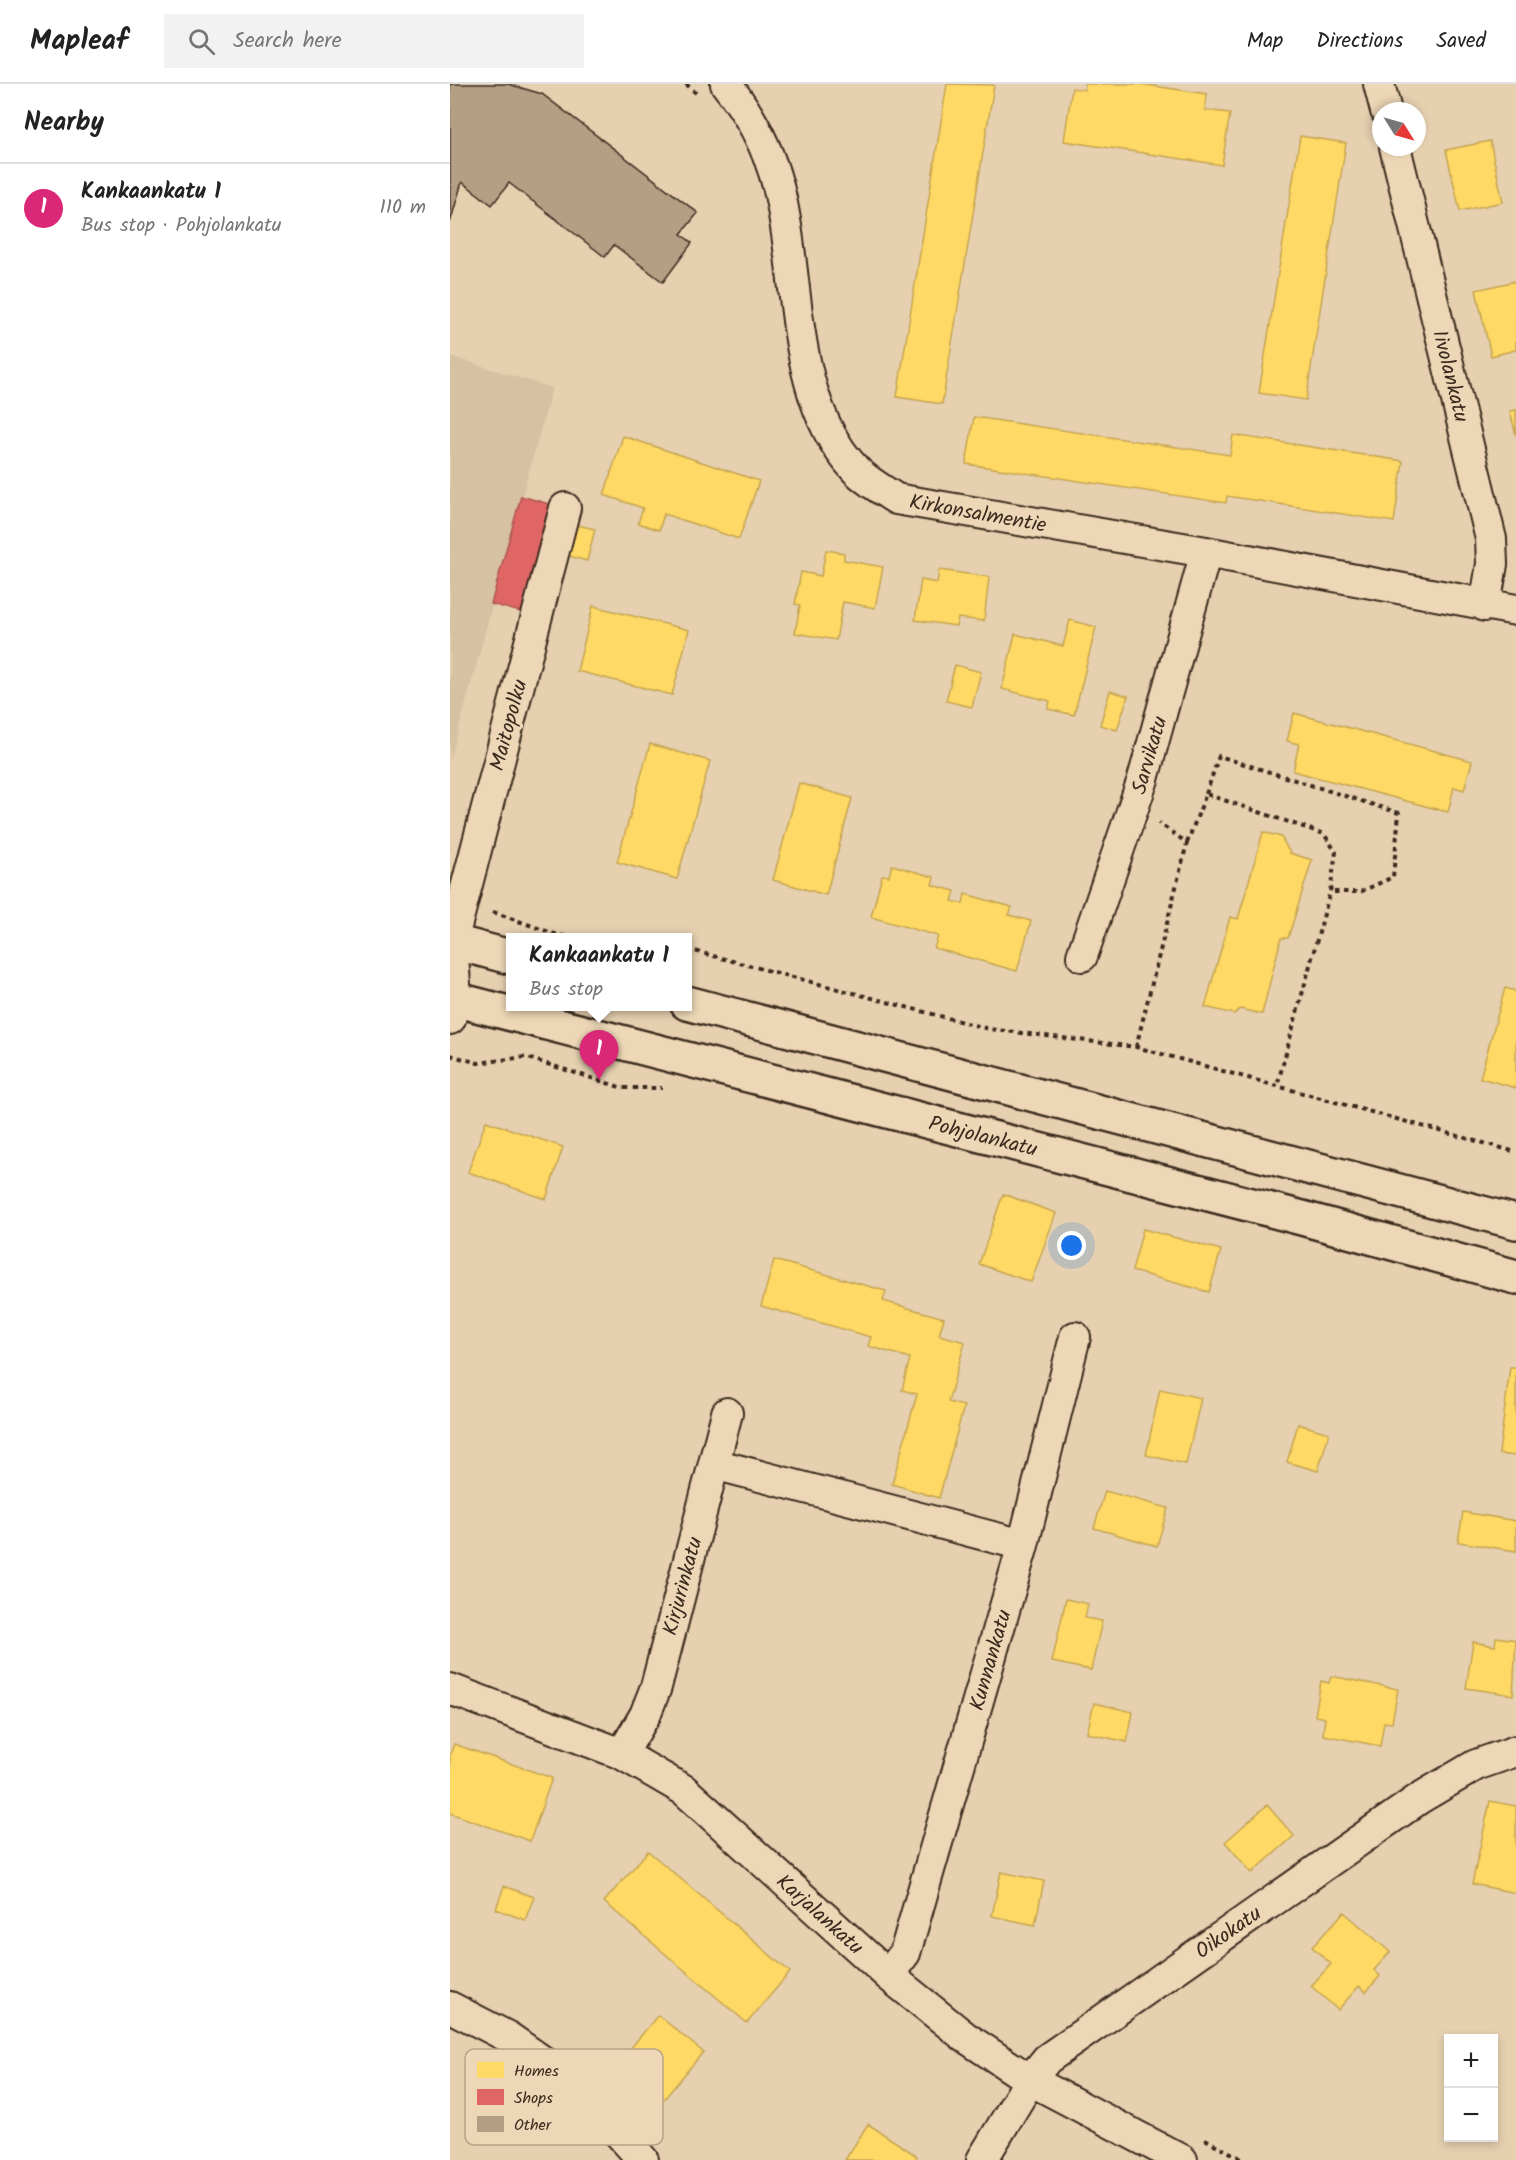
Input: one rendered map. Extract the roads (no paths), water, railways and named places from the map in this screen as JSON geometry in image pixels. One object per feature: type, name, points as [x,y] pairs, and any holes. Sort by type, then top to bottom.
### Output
[{"type":"main road","points":[[451,942],[506,956]]},
{"type":"main road","points":[[692,1004],[1516,1222]]},
{"type":"main road","name":"Pohjolankatu","points":[[452,1005],[1302,1218],[1516,1277]]},
{"type":"street","name":"Kirkonsalmentie","points":[[726,84],[756,128],[778,186],[815,400],[831,435],[855,470],[896,499],[1206,552],[1516,610]]},
{"type":"street","points":[[1379,84],[1384,102]]},
{"type":"street","name":"Iivolankatu","points":[[1397,156],[1491,539],[1492,564],[1485,606]]},
{"type":"street","name":"Maitopolku","points":[[451,942],[464,902],[498,758],[566,508]]},
{"type":"street","name":"Sarvikatu","points":[[1082,956],[1134,805],[1206,552]]},
{"type":"street","points":[[451,942],[452,1005]]},
{"type":"street","name":"Kunnankatu","points":[[888,1975],[905,1953],[1023,1545],[1075,1337]]},
{"type":"street","name":"Kirjurinkatu","points":[[622,1754],[645,1715],[656,1687],[727,1413]]},
{"type":"street","points":[[714,1464],[1023,1545]]},
{"type":"street","name":"Karjalankatu","points":[[450,1689],[622,1754],[684,1790],[888,1975],[965,2037],[1030,2080],[1182,2160]]},
{"type":"street","name":"Oikokatu","points":[[982,2160],[1030,2080],[1047,2059],[1420,1798],[1476,1765],[1516,1751]]},
{"type":"street","points":[[450,2007],[508,2037],[525,2049]]},
{"type":"street","points":[[629,2145],[642,2160]]},
{"type":"place","name":"Kankaankatu 1","points":[[599,1080]]}]
